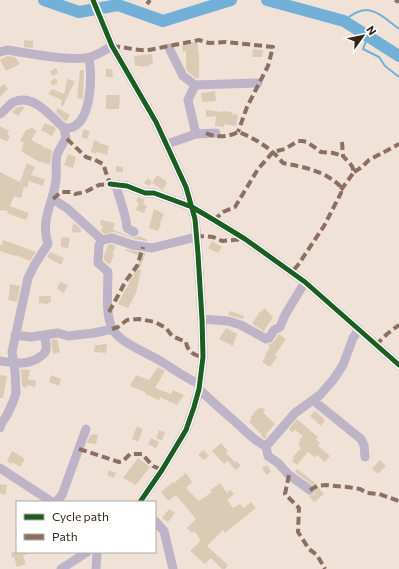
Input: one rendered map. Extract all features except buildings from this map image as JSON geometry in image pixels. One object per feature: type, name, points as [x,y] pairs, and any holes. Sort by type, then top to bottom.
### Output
[{"type":"street","points":[[93,0],[112,46],[147,104],[186,187],[192,207],[196,237],[202,319],[203,359],[199,386],[186,430],[162,470],[141,501]]},
{"type":"street","points":[[0,52],[7,50],[71,59],[88,58],[112,46]]},
{"type":"street","points":[[169,48],[183,76],[195,86],[258,83]]},
{"type":"street","points":[[64,128],[73,128],[81,120],[85,112],[91,70],[88,58]]},
{"type":"street","points":[[195,86],[188,100],[196,134]]},
{"type":"street","points":[[0,114],[14,102],[26,100],[36,103],[64,128],[66,138],[57,156],[56,181],[53,199],[46,214],[45,232],[48,244],[28,278],[15,334],[12,352],[16,392],[14,402],[0,428]]},
{"type":"street","points":[[167,144],[196,134],[216,133]]},
{"type":"street","points":[[134,232],[126,228],[126,217],[113,184],[127,186],[145,193],[154,192],[192,207],[245,239],[305,282],[399,365]]},
{"type":"street","points":[[53,199],[68,209],[102,240]]},
{"type":"street","points":[[196,237],[152,248],[133,245],[112,238],[102,240],[99,245],[98,263],[108,272],[109,321],[112,329],[119,337],[163,362],[199,386],[225,414],[253,438],[266,446],[268,456],[278,463],[289,475],[310,490]]},
{"type":"street","points":[[202,319],[228,321],[241,325],[266,339],[269,338],[274,330],[280,327],[285,315],[305,282]]},
{"type":"street","points":[[15,334],[31,337],[58,333],[68,336],[112,329]]},
{"type":"street","points":[[266,446],[295,413],[314,401],[333,380],[343,365],[353,338],[359,329]]},
{"type":"street","points":[[0,361],[14,363],[30,362],[39,358],[45,353],[47,348],[44,336]]},
{"type":"street","points":[[314,401],[361,438],[364,445],[365,457]]},
{"type":"street","points":[[57,501],[62,494],[86,429]]},
{"type":"street","points":[[0,468],[50,501]]},
{"type":"street","points":[[156,522],[164,531],[173,569]]},
{"type":"street","points":[[61,569],[85,553]]},
{"type":"street","points":[[96,569],[97,553]]},
{"type":"waterway","points":[[44,0],[79,12],[118,5],[163,21],[231,0]]},
{"type":"waterway","points":[[267,0],[344,21],[399,56]]},
{"type":"waterway","points":[[344,21],[360,11],[373,11],[399,29]]},
{"type":"waterway","points":[[368,36],[363,49],[379,57],[385,66],[399,77]]},
{"type":"marked path","points":[[147,4],[150,0]]},
{"type":"marked path","points":[[395,0],[399,2]]},
{"type":"marked path","points":[[112,46],[149,50],[199,40],[209,43],[226,42],[273,47],[268,66],[247,107],[238,132]]},
{"type":"marked path","points":[[206,133],[218,136],[230,135],[238,132],[244,134],[268,149],[283,163],[321,173],[340,186],[341,193],[324,226],[292,272]]},
{"type":"marked path","points":[[53,199],[61,192],[71,192],[75,194],[85,192],[99,185],[110,184],[103,164],[86,157],[66,138]]},
{"type":"marked path","points":[[214,220],[223,212],[235,207],[258,169],[273,152],[285,149],[298,141],[302,141],[307,142],[321,152],[343,156]]},
{"type":"marked path","points":[[341,190],[354,172],[352,166],[343,156],[342,142]]},
{"type":"marked path","points":[[354,172],[369,160],[399,144]]},
{"type":"marked path","points":[[196,237],[213,237],[222,241],[245,239]]},
{"type":"marked path","points":[[109,312],[125,282],[137,266],[143,247]]},
{"type":"marked path","points":[[112,329],[118,327],[127,320],[139,319],[155,322],[166,328],[172,336],[186,342],[188,348],[197,356],[203,357]]},
{"type":"marked path","points":[[376,345],[399,325]]},
{"type":"marked path","points":[[79,449],[119,462],[123,461],[130,454],[142,454],[153,466],[162,470]]},
{"type":"marked path","points":[[289,475],[285,494],[299,508],[298,532],[309,549],[317,555],[325,569]]},
{"type":"marked path","points":[[310,490],[317,486],[326,485],[347,487],[360,489],[367,493],[379,494],[399,501]]},
{"type":"cycle path","points":[[93,0],[112,46],[156,122],[186,187],[195,219],[202,319],[203,357],[199,389],[186,430],[162,470],[141,501]]},
{"type":"cycle path","points":[[110,184],[127,186],[145,193],[154,193],[192,207],[245,239],[305,282],[399,365]]}]
